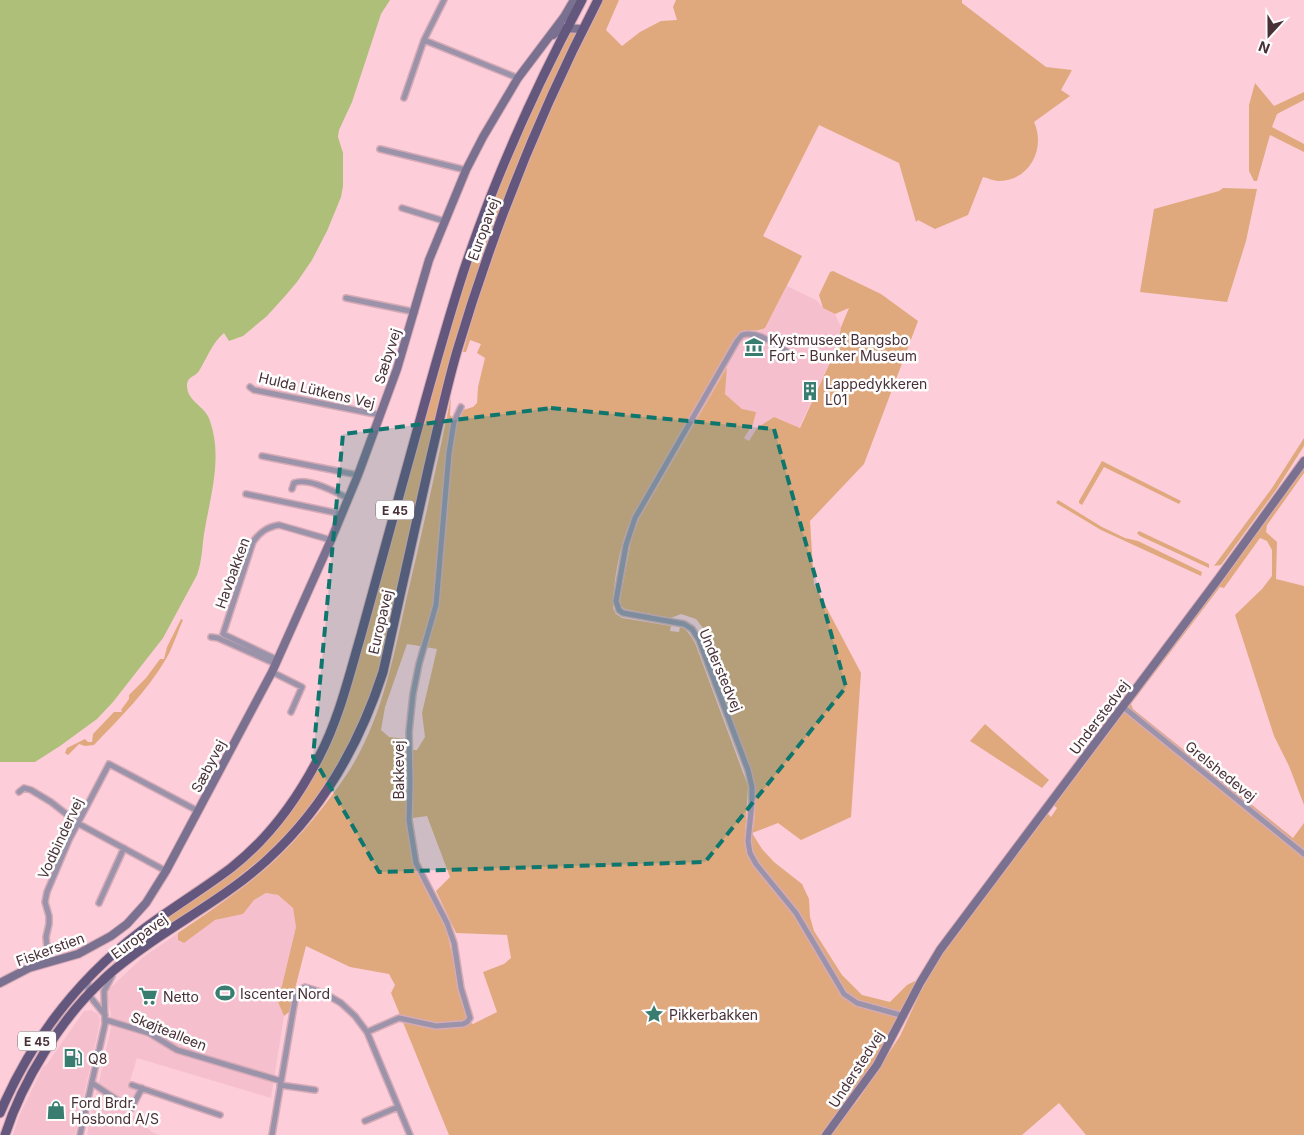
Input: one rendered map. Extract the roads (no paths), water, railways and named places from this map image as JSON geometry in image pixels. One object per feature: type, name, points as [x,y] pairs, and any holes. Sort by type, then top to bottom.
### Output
[{"type":"main road","name":"Europavej","points":[[4,1135],[36,1065],[89,988],[140,932],[232,867],[253,848],[293,800],[320,756],[343,699],[440,347],[464,271],[514,140],[582,0]]},
{"type":"main road","name":"Europavej","points":[[0,1113],[22,1066],[41,1035],[77,988],[89,988],[230,889],[267,860],[306,818],[327,790],[355,742],[372,706],[383,672],[444,401],[480,278],[506,203],[529,146],[582,29],[598,0]]},
{"type":"street","points":[[404,98],[424,40],[444,0]]},
{"type":"street","name":"Sæbyvej","points":[[166,871],[277,662],[331,540],[358,475],[397,368],[429,260],[466,170],[483,136],[518,78],[564,17],[574,0]]},
{"type":"street","name":"Sæbyvej","points":[[539,48],[554,33],[562,28],[567,28]]},
{"type":"street","points":[[567,28],[582,29]]},
{"type":"street","points":[[424,40],[518,78]]},
{"type":"street","points":[[380,148],[466,170]]},
{"type":"street","points":[[402,208],[444,221]]},
{"type":"street","points":[[346,298],[415,312]]},
{"type":"street","name":"Understedvej","points":[[786,352],[764,338],[753,334],[742,335],[737,341],[635,518],[626,545],[616,601],[617,606],[623,613],[684,624],[692,629],[699,640],[748,770],[752,787],[752,802],[748,842],[753,859],[796,913],[844,994],[857,1003],[904,1016]]},
{"type":"street","name":"Hulda Lütkens Vej","points":[[250,386],[254,390],[380,415]]},
{"type":"street","name":"Bakkevej","points":[[366,1032],[399,1018],[436,1026],[463,1024],[470,1018],[461,988],[454,943],[447,923],[416,863],[409,820],[409,732],[413,694],[419,664],[436,605],[450,453],[454,422],[461,407]]},
{"type":"street","points":[[262,456],[358,475]]},
{"type":"street","name":"Understedvej","points":[[826,1135],[877,1064],[920,983],[940,950],[1219,578],[1304,461]]},
{"type":"street","points":[[292,488],[294,483],[299,481],[317,485],[348,498]]},
{"type":"street","points":[[246,494],[342,514]]},
{"type":"street","name":"Havbakken","points":[[277,662],[223,634],[253,542],[258,535],[270,526],[279,525],[331,540]]},
{"type":"street","points":[[211,638],[218,638],[277,662]]},
{"type":"street","points":[[272,672],[302,688],[291,712]]},
{"type":"street","name":"Grelshedevej","points":[[1122,706],[1304,854]]},
{"type":"street","name":"Vodbindervej","points":[[53,947],[47,948],[46,937],[49,916],[45,902],[47,892],[69,840],[109,764],[198,811]]},
{"type":"street","points":[[19,792],[24,788],[31,790],[52,802],[78,824],[166,871]]},
{"type":"street","points":[[99,902],[124,848]]},
{"type":"street","name":"Fiskerstien","points":[[0,983],[29,968],[78,954],[111,936],[127,924],[146,903],[166,871]]},
{"type":"street","points":[[80,1135],[106,1018],[105,987],[120,966]]},
{"type":"street","points":[[272,1135],[296,994],[305,987],[324,993],[341,1003],[355,1016],[366,1032],[410,1135]]},
{"type":"street","points":[[89,988],[99,996],[105,1007]]},
{"type":"street","points":[[89,988],[106,1018]]},
{"type":"street","name":"Skøjtealleen","points":[[106,1018],[149,1033],[177,1050],[281,1083],[315,1090]]},
{"type":"street","points":[[92,1083],[131,1109],[142,1088]]},
{"type":"street","points":[[132,1085],[220,1115]]},
{"type":"street","points":[[365,1121],[398,1107]]},
{"type":"place","name":"Kystmuseet Bangsbo Fort - Bunker Museum","points":[[754,347]]},
{"type":"place","name":"Lappedykkeren L01","points":[[810,391]]},
{"type":"place","name":"Iscenter Nord","points":[[225,993]]},
{"type":"place","name":"Netto","points":[[148,996]]},
{"type":"place","name":"Pikkerbakken","points":[[654,1014]]},
{"type":"place","name":"Q8","points":[[73,1058]]},
{"type":"place","name":"Ford Brdr. Hosbond A/S","points":[[56,1110]]}]
